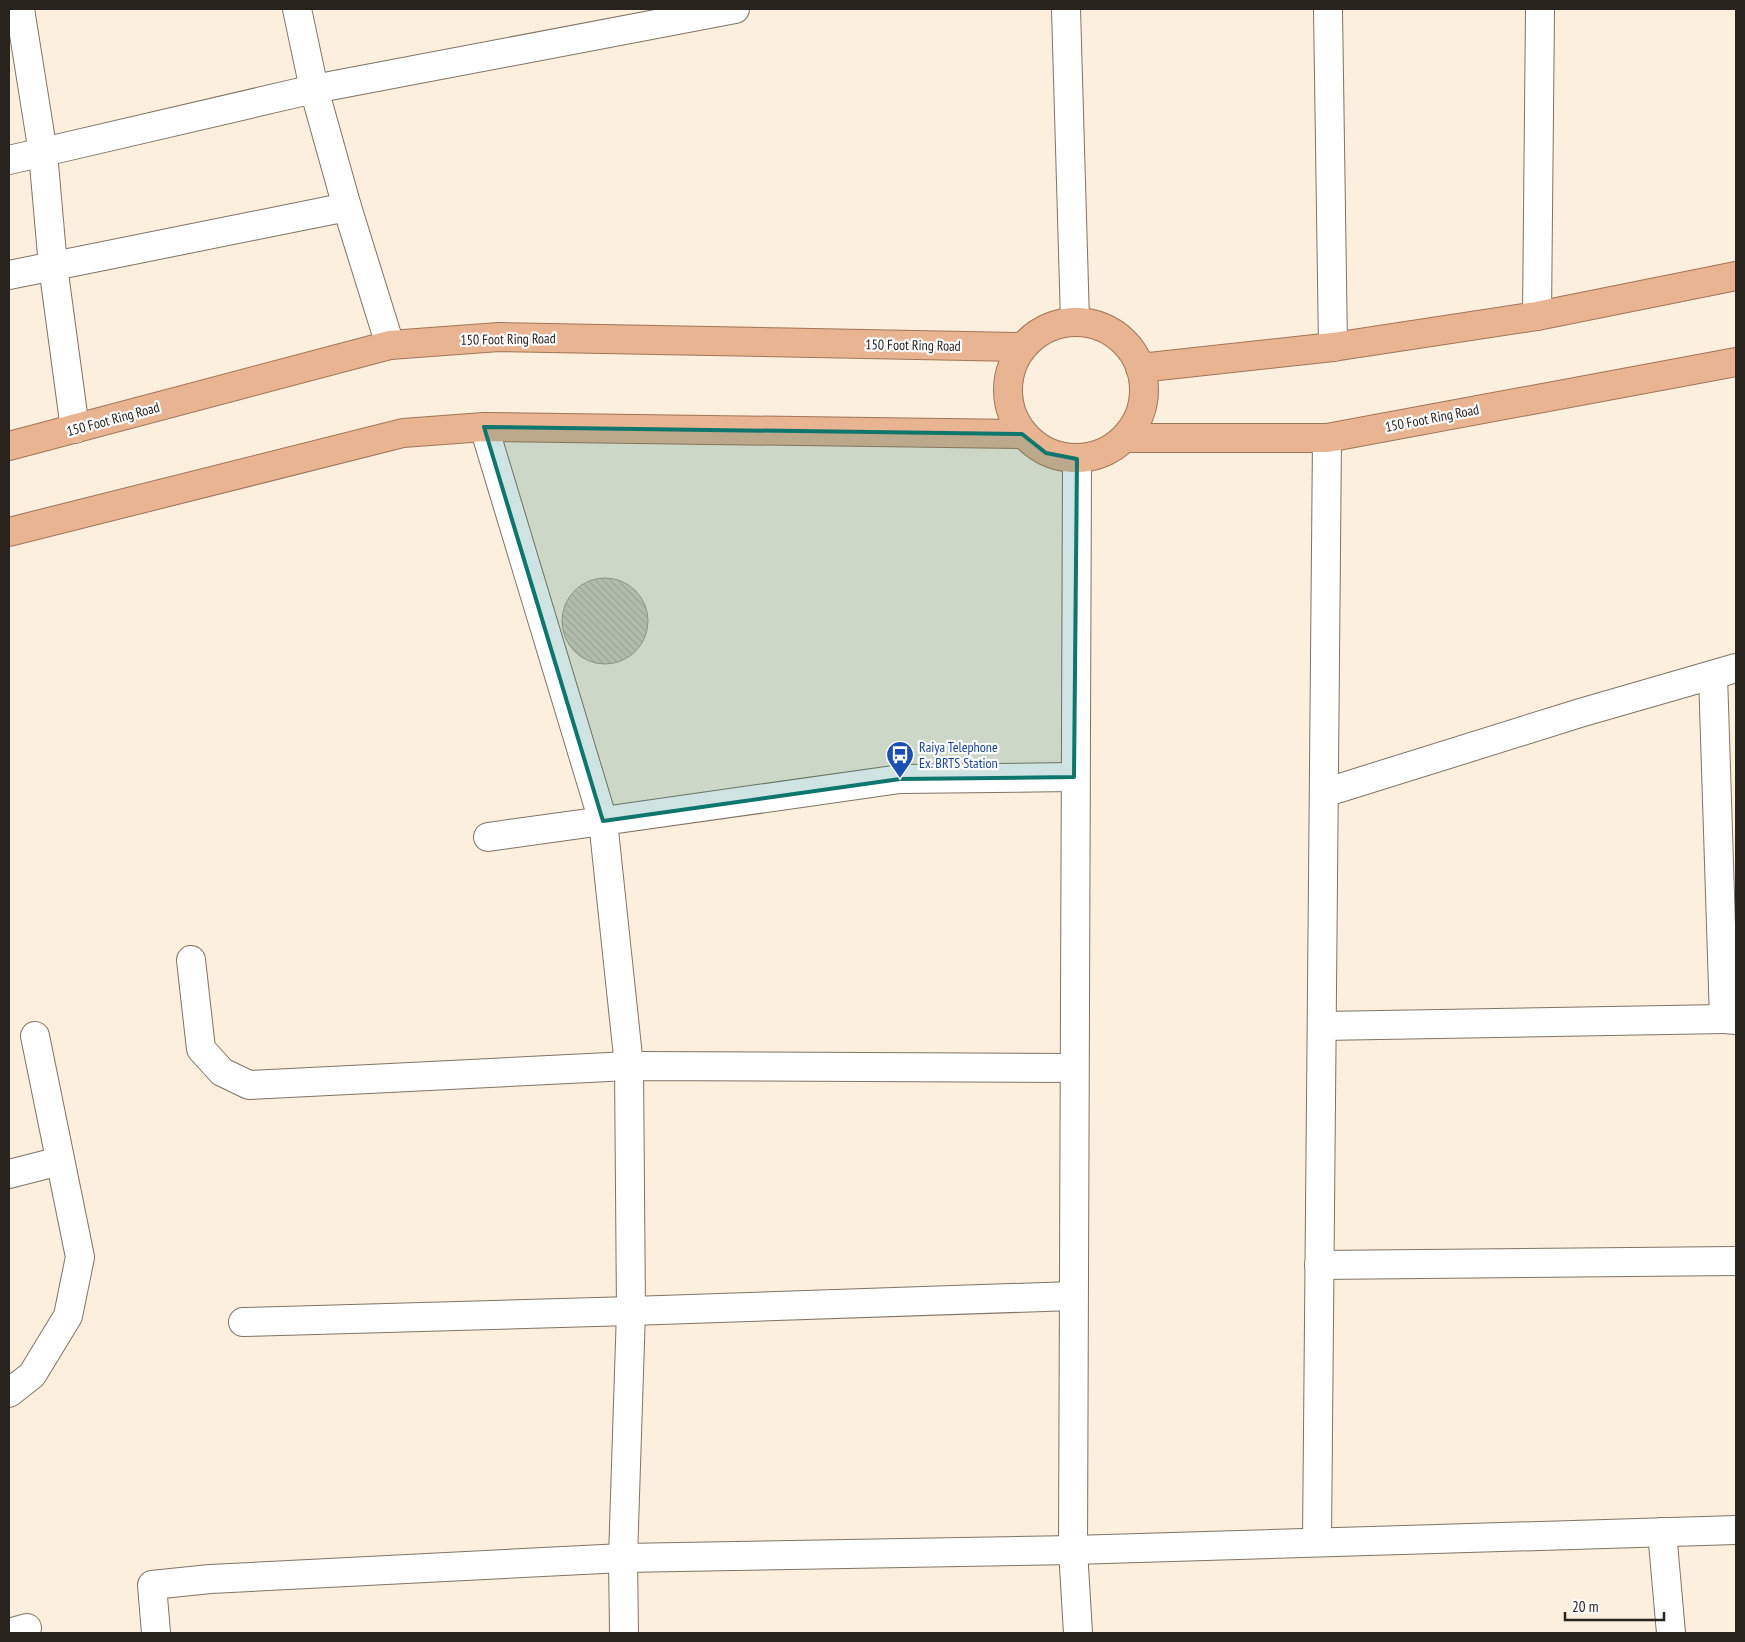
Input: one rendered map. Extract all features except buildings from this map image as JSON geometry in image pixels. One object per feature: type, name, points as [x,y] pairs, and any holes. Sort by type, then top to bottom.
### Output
[{"type":"highway","points":[[1140,368],[1333,346],[1537,316],[1736,276]]},
{"type":"highway","points":[[1075,321],[1096,324],[1115,334],[1131,349],[1140,368],[1144,393],[1138,418],[1125,438],[1103,455],[1077,459],[1046,453],[1022,434],[1008,406],[1008,376],[1021,347],[1045,328],[1075,321]]},
{"type":"highway","name":"150 Foot Ring Road","points":[[9,446],[75,430],[390,344],[499,337],[1021,347]]},
{"type":"highway","name":"150 Foot Ring Road","points":[[1125,438],[1327,438],[1736,362]]},
{"type":"highway","points":[[9,532],[403,433],[484,427],[1022,434]]},
{"type":"street","points":[[20,9],[43,153],[53,266],[75,430]]},
{"type":"street","points":[[297,9],[314,89],[347,207],[390,344]]},
{"type":"street","points":[[9,160],[314,89],[735,9]]},
{"type":"street","points":[[1066,9],[1075,321]]},
{"type":"street","points":[[1328,9],[1333,346]]},
{"type":"street","points":[[1537,316],[1540,9]]},
{"type":"street","points":[[9,275],[347,207]]},
{"type":"street","points":[[484,427],[603,821],[629,1066],[631,1312],[623,1558],[624,1633]]},
{"type":"street","points":[[1317,1542],[1327,438]]},
{"type":"street","points":[[1077,459],[1074,777],[1072,1550],[1078,1633]]},
{"type":"street","points":[[1322,1026],[1730,1019],[1725,672],[1580,713],[1324,792]]},
{"type":"street","points":[[488,838],[900,779],[1074,777]]},
{"type":"street","points":[[191,960],[201,1049],[222,1072],[250,1085],[629,1066],[1074,1068]]},
{"type":"street","points":[[9,1393],[32,1374],[68,1316],[80,1257],[35,1036]]},
{"type":"street","points":[[9,1174],[60,1161]]},
{"type":"street","points":[[1320,1265],[1736,1261]]},
{"type":"street","points":[[243,1322],[631,1312],[1073,1296]]},
{"type":"street","points":[[156,1633],[152,1585],[210,1579],[623,1558],[1072,1550],[1736,1530]]},
{"type":"street","points":[[1662,1532],[1671,1633]]},
{"type":"highlighted area","points":[[484,427],[1022,434],[1046,453],[1077,459],[1074,777],[900,779],[603,821]]},
{"type":"place","name":"Raiya Telephone Ex. BRTS Station","points":[[900,779]]}]
